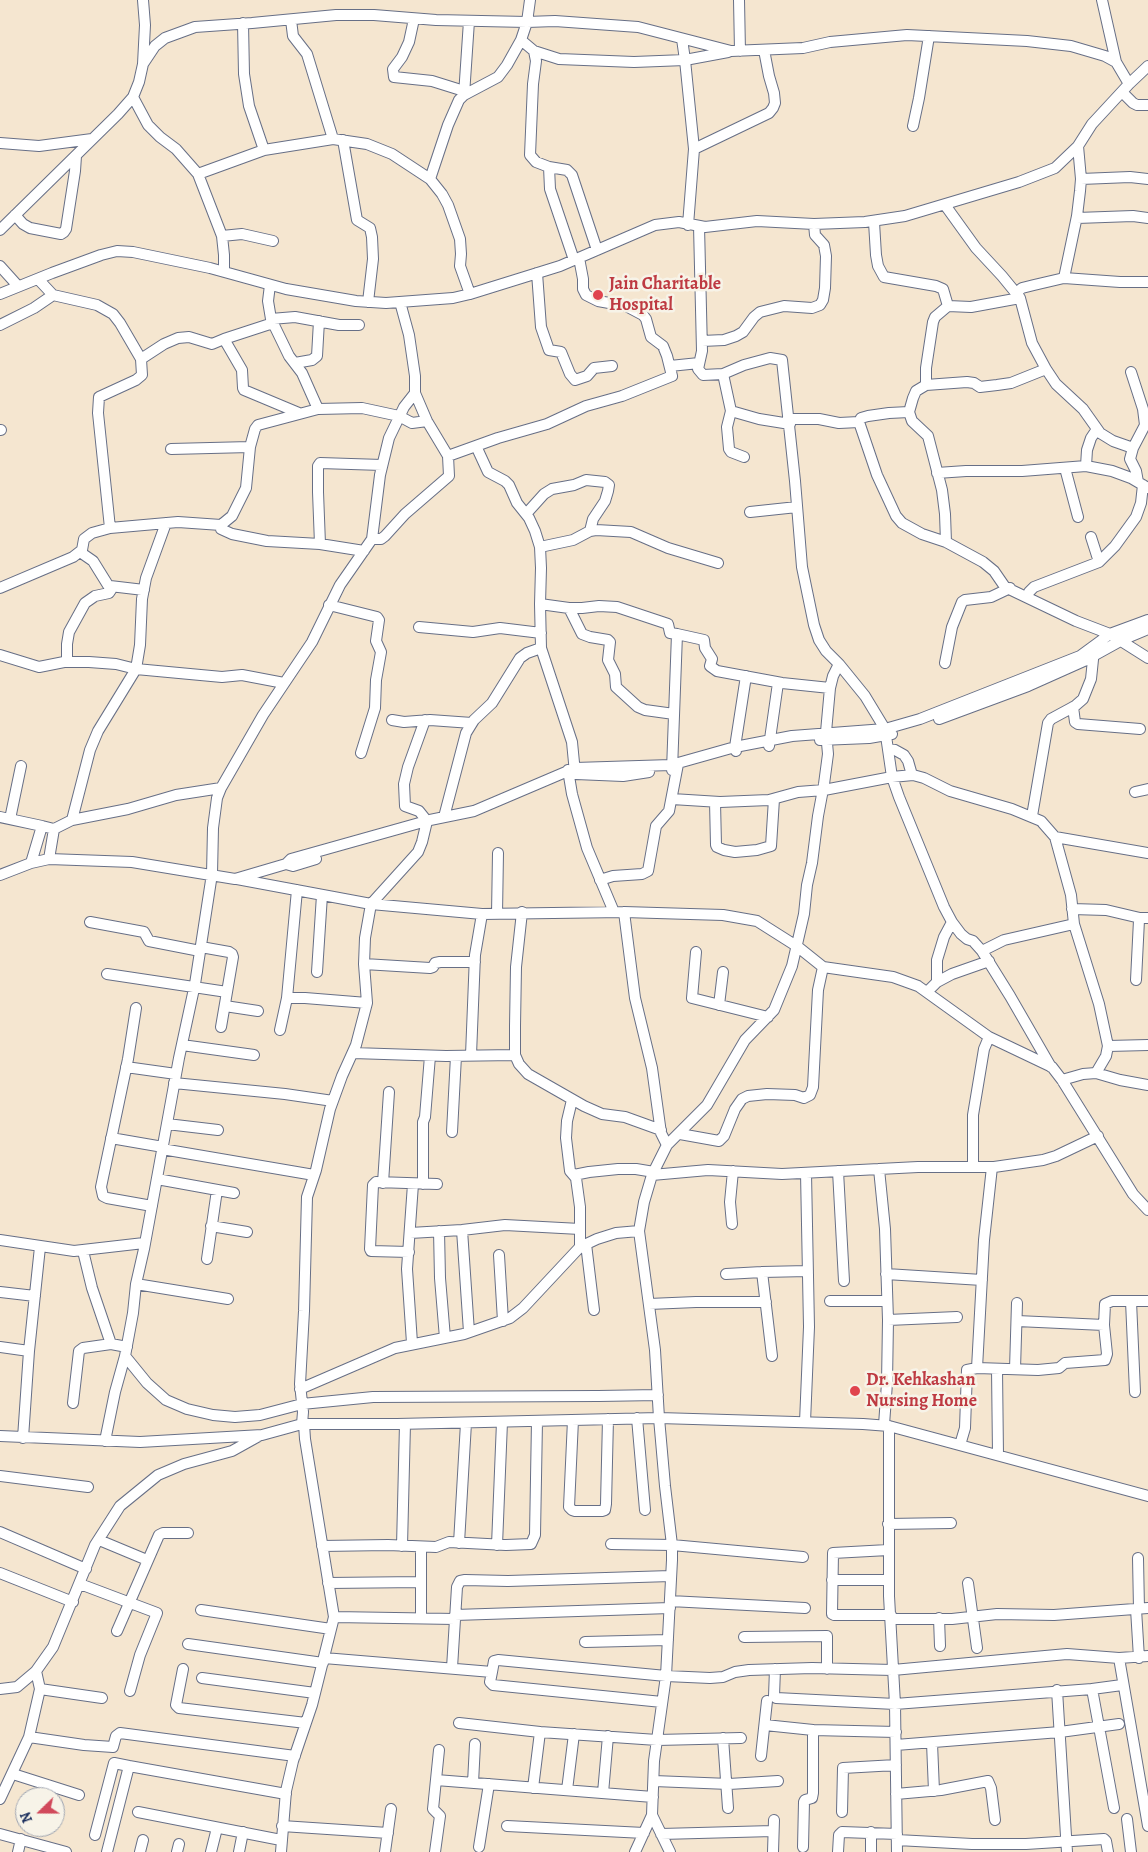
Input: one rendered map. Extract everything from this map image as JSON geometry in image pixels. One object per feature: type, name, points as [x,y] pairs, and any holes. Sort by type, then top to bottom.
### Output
[{"type":"street","points":[[0,230],[133,97],[143,64],[145,25],[143,0]]},
{"type":"street","points":[[430,179],[452,113],[459,100],[464,93],[498,77],[521,40],[527,22],[530,0]]},
{"type":"street","points":[[735,51],[739,0]]},
{"type":"street","points":[[1102,0],[1116,62],[1125,88],[1133,103],[1148,105]]},
{"type":"street","points":[[143,64],[155,46],[177,32],[195,26],[291,20],[336,14],[469,21],[555,21],[638,27],[682,40],[735,51]]},
{"type":"street","points":[[414,19],[409,42],[402,57],[393,69],[394,77],[432,80],[464,93]]},
{"type":"street","points":[[291,20],[293,36],[307,54],[338,140],[357,220],[370,228],[373,259],[368,302]]},
{"type":"street","points":[[464,93],[469,21]]},
{"type":"street","points":[[243,23],[244,74],[248,98],[264,150]]},
{"type":"street","points":[[521,40],[534,51],[559,59],[634,62],[685,60],[735,51],[803,48],[830,42],[907,35],[1027,41],[1071,46],[1105,56],[1116,62]]},
{"type":"street","points":[[913,126],[921,91],[929,36]]},
{"type":"street","points":[[682,40],[694,149],[688,225]]},
{"type":"street","points":[[694,149],[769,113],[773,108],[775,103],[774,93],[764,50]]},
{"type":"street","points":[[534,51],[536,61],[533,84],[530,155],[536,162],[549,167],[567,170],[572,175],[597,250]]},
{"type":"street","points":[[0,294],[101,255],[117,251],[133,252],[224,271],[270,285],[304,292],[368,302],[400,302],[470,294],[537,274],[655,225],[679,222],[699,226],[757,222],[814,224],[874,222],[905,216],[1019,182],[1055,168],[1078,146],[1092,124],[1148,66]]},
{"type":"street","points":[[133,97],[148,125],[176,149],[198,174],[222,236],[224,244],[224,271]]},
{"type":"street","points":[[0,144],[38,146],[92,139]]},
{"type":"street","points":[[198,174],[264,150],[338,140],[367,144],[392,154],[430,179],[445,199],[456,227],[461,246],[460,266],[470,294]]},
{"type":"street","points":[[1064,278],[1077,218],[1081,179],[1078,146]]},
{"type":"street","points":[[15,215],[23,224],[30,228],[60,234],[64,232],[66,229],[76,156]]},
{"type":"street","points":[[448,456],[498,438],[547,424],[586,406],[622,396],[672,376],[662,346],[651,337],[643,315],[626,306],[598,301],[586,295],[583,289],[584,279],[550,189],[549,167]]},
{"type":"street","points":[[1081,179],[1122,177],[1148,179]]},
{"type":"street","points":[[945,205],[976,248],[1018,296],[1029,335],[1046,369],[1062,391],[1083,409],[1097,429],[1113,441],[1134,448]]},
{"type":"street","points":[[1077,218],[1134,216],[1148,218]]},
{"type":"street","points":[[874,222],[876,255],[878,266],[884,278],[936,286],[943,289],[948,306]]},
{"type":"street","points":[[702,340],[724,340],[736,336],[743,332],[760,312],[784,306],[812,308],[820,305],[825,288],[826,256],[824,245],[815,235],[814,224]]},
{"type":"street","points":[[699,226],[702,351],[698,369],[703,376],[723,374],[744,365],[770,358],[782,360],[802,567],[819,640],[826,651],[865,696],[886,732],[892,777],[944,907],[952,922],[961,934],[977,944],[989,961],[1052,1067],[1098,1136],[1133,1194],[1148,1210]]},
{"type":"street","points":[[222,236],[242,234],[273,241]]},
{"type":"street","points":[[0,266],[18,286]]},
{"type":"street","points":[[537,274],[541,327],[549,350],[561,352],[570,374],[575,380],[587,376],[594,368],[612,366]]},
{"type":"street","points":[[1018,296],[1022,288],[1064,278],[1148,282]]},
{"type":"street","points":[[38,279],[53,295],[96,305],[113,314],[140,359],[142,376],[99,397],[98,402],[110,528]]},
{"type":"street","points":[[270,285],[268,301],[272,321],[289,356],[302,372],[318,409]]},
{"type":"street","points":[[0,325],[34,308],[53,295]]},
{"type":"street","points":[[926,385],[926,368],[935,317],[948,306],[971,307],[1018,296]]},
{"type":"street","points":[[372,539],[380,539],[385,536],[405,514],[449,476],[448,456],[427,421],[415,393],[415,376],[409,335],[400,302]]},
{"type":"street","points":[[140,359],[164,344],[178,338],[189,337],[209,344],[272,321],[295,317],[339,325],[359,325]]},
{"type":"street","points":[[295,363],[316,358],[319,321]]},
{"type":"street","points":[[224,339],[242,370],[244,390],[299,413]]},
{"type":"street","points":[[670,366],[699,362]]},
{"type":"street","points":[[946,542],[945,514],[928,436],[912,421],[909,412],[912,398],[916,391],[926,385],[967,382],[974,383],[980,387],[1011,383],[1046,369]]},
{"type":"street","points":[[1028,598],[1029,592],[1034,588],[1099,562],[1115,546],[1136,517],[1141,503],[1143,485],[1130,459],[1147,423],[1131,372]]},
{"type":"street","points":[[723,374],[731,411],[728,427],[728,449],[744,457]]},
{"type":"street","points":[[105,1441],[126,1351],[136,1284],[194,987],[212,874],[213,828],[217,798],[263,714],[312,642],[329,605],[349,570],[372,539],[382,465],[389,438],[398,416],[415,393]]},
{"type":"street","points":[[0,588],[73,557],[80,552],[84,539],[87,536],[110,528],[178,522],[221,526],[232,516],[246,488],[250,447],[258,425],[318,409],[362,408],[398,416],[412,423],[427,421]]},
{"type":"street","points":[[731,411],[759,420],[789,422],[819,419],[839,423],[858,422],[861,418],[868,416],[909,412]]},
{"type":"street","points":[[858,422],[877,475],[898,520],[922,534],[946,542],[983,562],[994,571],[1002,584],[1076,621],[1122,640],[1148,658]]},
{"type":"street","points":[[1086,466],[1087,450],[1091,438],[1097,429]]},
{"type":"street","points":[[476,446],[488,472],[509,485],[519,506],[526,514],[535,531],[540,546],[541,648],[572,742],[572,794],[578,819],[600,880],[619,912],[652,1068],[662,1137],[667,1145]]},
{"type":"street","points":[[171,448],[250,447]]},
{"type":"street","points":[[320,544],[318,466],[320,463],[382,465]]},
{"type":"street","points":[[937,473],[1086,466],[1112,471],[1143,485]]},
{"type":"street","points":[[1065,468],[1078,517]]},
{"type":"street","points":[[526,514],[544,494],[552,489],[574,485],[586,480],[605,482],[609,485],[605,501],[593,519],[590,531]]},
{"type":"street","points":[[750,512],[797,507]]},
{"type":"street","points":[[72,820],[92,743],[136,669],[146,578],[166,523]]},
{"type":"street","points":[[221,526],[221,529],[232,534],[267,541],[320,544],[364,551]]},
{"type":"street","points":[[540,546],[573,540],[590,531],[631,532],[668,548],[718,563]]},
{"type":"street","points":[[1091,537],[1099,562]]},
{"type":"street","points":[[67,662],[66,644],[69,632],[85,603],[95,596],[108,593],[111,590],[93,561],[80,552]]},
{"type":"street","points":[[110,586],[144,590]]},
{"type":"street","points":[[945,663],[952,627],[962,602],[991,597],[1010,588]]},
{"type":"street","points":[[540,604],[569,608],[616,607],[668,624],[670,632],[704,640],[705,648],[712,659],[710,666],[712,669],[778,683],[830,688]]},
{"type":"street","points":[[329,605],[377,617],[379,620],[376,641],[381,652],[376,680],[375,708],[361,754]]},
{"type":"street","points":[[569,608],[582,634],[610,642],[608,660],[615,674],[616,687],[638,707],[645,710],[674,714]]},
{"type":"street","points":[[1032,816],[1048,723],[1051,718],[1080,702],[1086,693],[1091,678],[1094,650],[1110,634],[1148,620]]},
{"type":"street","points":[[419,627],[473,632],[500,628],[540,632]]},
{"type":"street","points":[[427,823],[444,817],[474,811],[572,772],[675,767],[792,736],[886,732],[1148,629]]},
{"type":"street","points":[[600,880],[613,876],[642,874],[648,871],[656,826],[669,811],[675,767],[674,714],[677,634]]},
{"type":"street","points":[[444,817],[466,733],[472,723],[492,703],[520,658],[527,653],[541,648]]},
{"type":"street","points":[[0,655],[39,667],[67,662],[116,664],[136,669],[222,677],[242,676],[284,683]]},
{"type":"street","points":[[635,1852],[652,1815],[657,1740],[666,1676],[672,1576],[672,1545],[659,1418],[655,1350],[639,1231],[644,1202],[653,1174],[667,1145],[707,1106],[745,1040],[774,1010],[783,991],[798,947],[818,816],[824,790],[828,754],[826,736],[830,688],[839,664]]},
{"type":"street","points":[[736,750],[746,676]]},
{"type":"street","points":[[769,743],[778,683]]},
{"type":"street","points":[[1073,707],[1074,722],[1078,724],[1140,728]]},
{"type":"street","points":[[392,720],[404,722],[425,720],[472,723]]},
{"type":"street","points":[[281,1852],[286,1794],[334,1618],[305,1439],[300,1389],[307,1197],[333,1101],[353,1053],[367,1003],[364,938],[371,904],[418,852],[427,823],[423,814],[405,806],[404,803],[405,776],[425,720]]},
{"type":"street","points":[[889,749],[904,755],[912,775]]},
{"type":"street","points":[[21,766],[5,818],[54,829],[72,820],[176,795],[221,788]]},
{"type":"street","points":[[235,879],[286,864],[291,859],[427,823],[485,812],[572,772]]},
{"type":"street","points":[[672,799],[715,802],[774,799],[798,792],[824,790],[912,775],[924,778],[950,791],[1032,816],[1048,827],[1055,837],[1071,895],[1074,924],[1099,1004],[1108,1046],[1106,1056],[1096,1073]]},
{"type":"street","points":[[1135,792],[1148,789]]},
{"type":"street","points":[[715,802],[717,847],[735,852],[757,850],[771,846],[774,799]]},
{"type":"street","points":[[31,863],[42,826]]},
{"type":"street","points":[[49,858],[54,829]]},
{"type":"street","points":[[1055,837],[1148,853]]},
{"type":"street","points":[[496,914],[498,853]]},
{"type":"street","points":[[0,875],[49,858],[132,862],[212,874],[371,904],[482,914],[619,912],[740,917],[757,921],[798,947],[823,967],[893,977],[908,981],[928,991],[989,1037],[1052,1067]]},
{"type":"street","points":[[280,1030],[287,998],[297,890]]},
{"type":"street","points":[[317,972],[322,894]]},
{"type":"street","points":[[1072,909],[1106,910],[1144,918],[1136,980]]},
{"type":"street","points":[[522,912],[516,967],[515,1055],[528,1074],[572,1100],[602,1114],[625,1118],[661,1130]]},
{"type":"street","points":[[471,1056],[475,962],[482,914]]},
{"type":"street","points":[[90,922],[144,932],[149,941],[232,954],[221,1027]]},
{"type":"street","points":[[937,982],[937,960],[944,937],[952,922]]},
{"type":"street","points":[[982,951],[1004,940],[1074,924]]},
{"type":"street","points":[[696,952],[692,998],[768,1017]]},
{"type":"street","points":[[928,991],[937,982],[952,974],[989,961]]},
{"type":"street","points":[[364,964],[430,968],[435,963],[440,962],[475,962]]},
{"type":"street","points":[[680,1134],[719,1141],[724,1136],[735,1109],[742,1099],[748,1096],[776,1095],[804,1098],[810,1096],[813,1087],[818,990],[823,967]]},
{"type":"street","points":[[719,1005],[723,972]]},
{"type":"street","points":[[107,974],[227,992]]},
{"type":"street","points":[[287,998],[367,1003]]},
{"type":"street","points":[[225,1006],[258,1011]]},
{"type":"street","points":[[136,1008],[126,1067],[101,1187],[103,1196],[107,1198],[152,1206]]},
{"type":"street","points":[[972,1167],[973,1115],[984,1049],[989,1037]]},
{"type":"street","points":[[182,1045],[254,1055]]},
{"type":"street","points":[[1108,1046],[1148,1045]]},
{"type":"street","points":[[353,1053],[430,1056],[515,1055]]},
{"type":"street","points":[[412,1343],[408,1269],[410,1233],[418,1184],[430,1056]]},
{"type":"street","points":[[452,1132],[456,1056]]},
{"type":"street","points":[[126,1067],[175,1079],[247,1091],[333,1101]]},
{"type":"street","points":[[1062,1080],[1083,1074],[1096,1073],[1148,1085]]},
{"type":"street","points":[[383,1183],[389,1092]]},
{"type":"street","points":[[572,1100],[567,1122],[566,1138],[570,1171],[574,1175],[580,1207],[580,1229],[594,1310]]},
{"type":"street","points":[[167,1124],[218,1130]]},
{"type":"street","points":[[574,1175],[618,1169],[636,1169],[653,1174],[708,1170],[782,1174],[838,1170],[992,1167],[1043,1160],[1056,1156],[1098,1136]]},
{"type":"street","points":[[111,1138],[314,1175]]},
{"type":"street","points":[[977,1368],[982,1280],[992,1167]]},
{"type":"street","points":[[879,1169],[885,1229],[888,1320],[886,1426],[888,1580],[896,1732],[897,1852]]},
{"type":"street","points":[[838,1170],[844,1281]]},
{"type":"street","points":[[732,1224],[730,1202],[733,1171]]},
{"type":"street","points":[[805,1422],[809,1327],[806,1173]]},
{"type":"street","points":[[157,1179],[234,1193]]},
{"type":"street","points":[[409,1252],[371,1251],[373,1185],[376,1182],[438,1184]]},
{"type":"street","points":[[207,1259],[218,1190]]},
{"type":"street","points":[[410,1233],[462,1230],[505,1224],[580,1229]]},
{"type":"street","points":[[211,1226],[247,1232]]},
{"type":"street","points":[[462,1230],[469,1332]]},
{"type":"street","points":[[439,1231],[440,1278],[445,1338]]},
{"type":"street","points":[[300,1389],[394,1348],[469,1332],[510,1318],[523,1308],[583,1246],[616,1233],[639,1231]]},
{"type":"street","points":[[0,1240],[61,1250],[83,1251],[144,1242]]},
{"type":"street","points":[[23,1438],[29,1350],[40,1247]]},
{"type":"street","points":[[83,1251],[94,1297],[111,1344]]},
{"type":"street","points":[[499,1255],[503,1320]]},
{"type":"street","points":[[726,1274],[808,1270]]},
{"type":"street","points":[[762,1272],[772,1356]]},
{"type":"street","points":[[886,1274],[982,1280]]},
{"type":"street","points":[[136,1284],[228,1299]]},
{"type":"street","points":[[0,1292],[35,1296]]},
{"type":"street","points":[[830,1301],[887,1301]]},
{"type":"street","points":[[960,1445],[965,1428],[966,1372],[970,1368],[1057,1368],[1065,1363],[1105,1360],[1107,1354],[1104,1326],[1105,1304],[1112,1301],[1148,1301]]},
{"type":"street","points":[[1131,1301],[1135,1392]]},
{"type":"street","points":[[648,1304],[766,1302]]},
{"type":"street","points":[[1015,1369],[1017,1303]]},
{"type":"street","points":[[888,1320],[957,1317]]},
{"type":"street","points":[[1017,1322],[1104,1326]]},
{"type":"street","points":[[73,1403],[79,1351],[83,1348],[111,1344],[126,1351],[147,1383],[166,1400],[186,1409],[213,1415],[235,1417],[260,1415],[302,1404],[373,1397],[658,1394]]},
{"type":"street","points":[[0,1347],[29,1350]]},
{"type":"street","points":[[997,1369],[998,1455]]},
{"type":"street","points":[[0,1436],[140,1442],[262,1435],[303,1424],[466,1423],[637,1418],[886,1426],[1148,1496]]},
{"type":"street","points":[[637,1418],[645,1510]]},
{"type":"street","points":[[573,1420],[570,1509],[575,1511],[602,1511],[605,1510],[606,1504],[608,1419]]},
{"type":"street","points":[[322,1546],[422,1547],[436,1546],[449,1542],[529,1545],[535,1535],[537,1421]]},
{"type":"street","points":[[497,1545],[502,1422]]},
{"type":"street","points":[[459,1543],[466,1423]]},
{"type":"street","points":[[402,1546],[405,1424]]},
{"type":"street","points":[[0,1689],[17,1687],[36,1671],[53,1647],[99,1540],[120,1506],[158,1475],[184,1464],[232,1451],[262,1435]]},
{"type":"street","points":[[0,1476],[88,1487]]},
{"type":"street","points":[[888,1524],[951,1524]]},
{"type":"street","points":[[0,1532],[86,1569]]},
{"type":"street","points":[[117,1631],[147,1560],[161,1533],[188,1533]]},
{"type":"street","points":[[99,1540],[147,1560]]},
{"type":"street","points":[[611,1544],[672,1545],[803,1557]]},
{"type":"street","points":[[421,1618],[422,1547]]},
{"type":"street","points":[[888,1550],[833,1553],[832,1614],[939,1618],[1141,1609]]},
{"type":"street","points":[[662,1702],[492,1685],[490,1682],[494,1661],[498,1660],[666,1676],[719,1677],[735,1672],[775,1669],[893,1670],[1067,1654],[1119,1658],[1144,1657],[1138,1558]]},
{"type":"street","points":[[0,1574],[73,1602]]},
{"type":"street","points":[[452,1668],[457,1587],[460,1581],[508,1582],[672,1576]]},
{"type":"street","points":[[832,1580],[888,1580]]},
{"type":"street","points":[[328,1583],[421,1582]]},
{"type":"street","points":[[968,1583],[977,1648]]},
{"type":"street","points":[[80,1584],[157,1613],[140,1655],[130,1691]]},
{"type":"street","points":[[334,1618],[455,1617],[670,1605],[805,1608]]},
{"type":"street","points":[[201,1610],[331,1629]]},
{"type":"street","points":[[939,1618],[940,1646]]},
{"type":"street","points":[[744,1637],[827,1636],[827,1669]]},
{"type":"street","points":[[585,1642],[668,1640]]},
{"type":"street","points":[[188,1644],[324,1660],[492,1672]]},
{"type":"street","points":[[1119,1658],[1122,1685],[1148,1826]]},
{"type":"street","points":[[183,1669],[176,1705],[179,1708],[306,1723]]},
{"type":"street","points":[[775,1669],[774,1696],[776,1698],[895,1704],[1122,1685]]},
{"type":"street","points":[[1,1794],[29,1737],[40,1689],[36,1671]]},
{"type":"street","points":[[202,1678],[315,1693]]},
{"type":"street","points":[[1092,1688],[1114,1808]]},
{"type":"street","points":[[40,1689],[102,1698]]},
{"type":"street","points":[[1057,1690],[1067,1847]]},
{"type":"street","points":[[761,1756],[767,1701]]},
{"type":"street","points":[[459,1723],[540,1732],[657,1740],[741,1738]]},
{"type":"street","points":[[896,1745],[1060,1732],[1119,1724]]},
{"type":"street","points":[[765,1725],[813,1730],[896,1732]]},
{"type":"street","points":[[803,1847],[804,1802],[812,1798],[814,1793],[813,1730]]},
{"type":"street","points":[[533,1788],[540,1732]]},
{"type":"street","points":[[95,1835],[114,1763],[116,1751],[113,1747],[116,1736],[120,1733],[295,1756]]},
{"type":"street","points":[[567,1790],[574,1734]]},
{"type":"street","points":[[603,1793],[608,1736]]},
{"type":"street","points":[[29,1737],[113,1747]]},
{"type":"street","points":[[723,1738],[728,1808]]},
{"type":"street","points":[[932,1743],[934,1791]]},
{"type":"street","points":[[472,1783],[476,1744]]},
{"type":"street","points":[[435,1852],[440,1816],[433,1809],[439,1750]]},
{"type":"street","points":[[114,1763],[286,1794]]},
{"type":"street","points":[[107,1852],[129,1766]]},
{"type":"street","points":[[842,1812],[842,1769],[844,1767],[896,1766]]},
{"type":"street","points":[[12,1774],[80,1794]]},
{"type":"street","points":[[436,1780],[653,1796]]},
{"type":"street","points":[[654,1781],[726,1784],[778,1781]]},
{"type":"street","points":[[896,1794],[934,1791],[988,1781],[991,1788],[995,1820]]},
{"type":"street","points":[[479,1847],[489,1784]]},
{"type":"street","points":[[385,1852],[391,1809]]},
{"type":"street","points":[[138,1812],[281,1840]]},
{"type":"street","points":[[652,1815],[670,1852]]},
{"type":"street","points":[[1127,1819],[1131,1852]]},
{"type":"street","points":[[773,1852],[774,1820]]},
{"type":"street","points":[[282,1826],[388,1833]]},
{"type":"street","points":[[507,1826],[644,1833]]},
{"type":"street","points":[[211,1852],[217,1828]]},
{"type":"street","points":[[239,1852],[243,1832]]},
{"type":"street","points":[[661,1834],[774,1832]]},
{"type":"street","points":[[838,1852],[840,1833],[871,1832],[962,1848],[1006,1848],[1026,1844],[1067,1847],[1104,1838],[1108,1852]]},
{"type":"street","points":[[871,1832],[871,1852]]},
{"type":"street","points":[[0,1834],[60,1851]]},
{"type":"street","points":[[18,1852],[21,1839]]},
{"type":"street","points":[[140,1852],[144,1840]]},
{"type":"place","name":"Jain Charitable Hospital","points":[[598,295]]},
{"type":"place","name":"Dr. Kehkashan Nursing Home","points":[[855,1391]]}]
